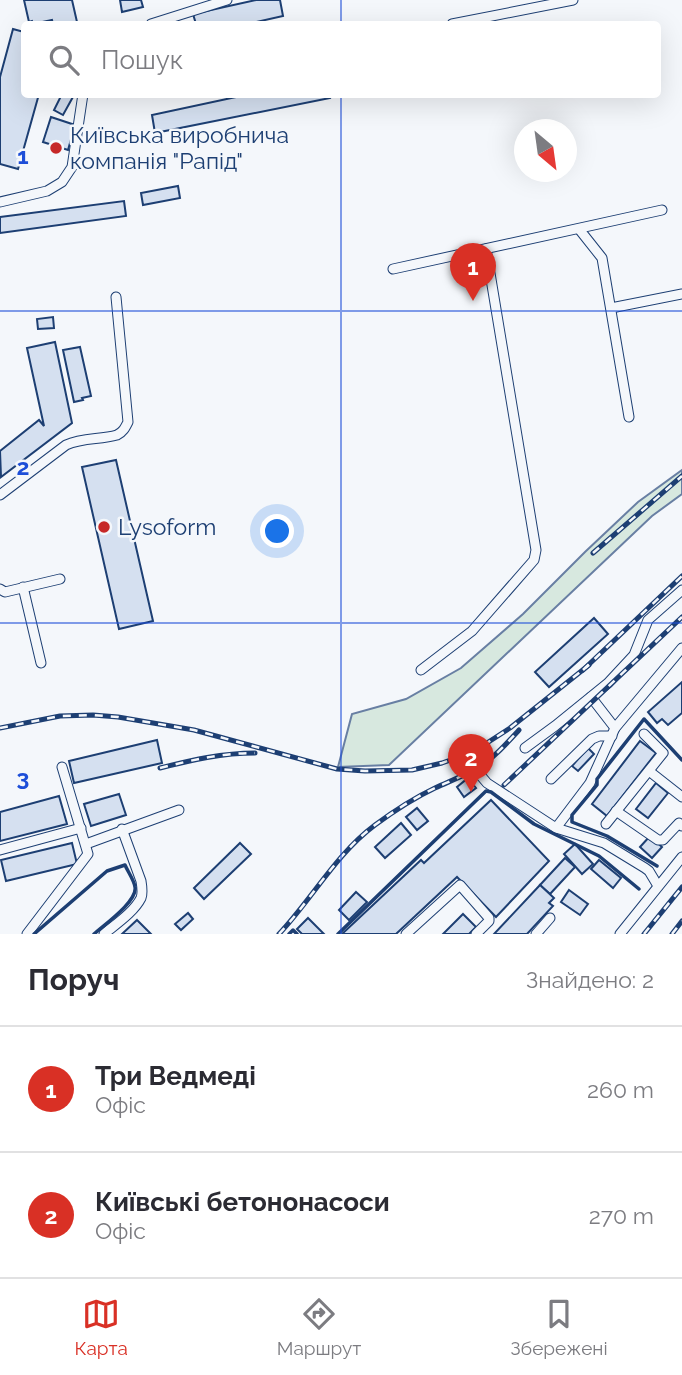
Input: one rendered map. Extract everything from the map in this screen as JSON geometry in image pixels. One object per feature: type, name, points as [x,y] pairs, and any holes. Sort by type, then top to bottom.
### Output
[{"type":"lane","points":[[160,21],[227,0]]},
{"type":"lane","points":[[467,21],[573,0]]},
{"type":"lane","points":[[0,202],[47,191],[61,182],[72,167],[82,98]]},
{"type":"lane","points":[[393,269],[662,210]]},
{"type":"lane","points":[[579,229],[602,258],[629,417]]},
{"type":"lane","points":[[421,670],[472,631],[536,555],[486,249]]},
{"type":"lane","points":[[611,308],[682,294]]},
{"type":"lane","points":[[0,495],[66,445],[76,440],[117,435],[125,429],[128,422],[116,297]]},
{"type":"lane","points":[[0,589],[5,592],[60,579]]},
{"type":"lane","points":[[23,587],[41,663]]},
{"type":"lane","points":[[525,748],[608,683],[634,656],[648,620],[682,590]]},
{"type":"lane","points":[[556,828],[590,783],[614,732],[682,648]]},
{"type":"lane","points":[[591,697],[614,732]]},
{"type":"lane","points":[[551,779],[592,739],[614,732]]},
{"type":"lane","points":[[606,824],[663,753],[644,734]]},
{"type":"lane","points":[[27,934],[88,854],[62,767]]},
{"type":"lane","points":[[649,771],[682,797]]},
{"type":"lane","points":[[481,776],[487,783],[556,828],[610,846],[649,871],[659,886]]},
{"type":"lane","points":[[86,844],[179,810]]},
{"type":"lane","points":[[616,811],[658,840],[663,840],[681,823]]},
{"type":"lane","points":[[0,850],[81,828]]},
{"type":"lane","points":[[104,934],[135,907],[142,897],[141,881],[122,830]]},
{"type":"lane","points":[[620,934],[682,858]]},
{"type":"lane","points":[[408,933],[460,886],[489,918],[476,934]]},
{"type":"lane","points":[[536,934],[551,918]]},
{"type":"shaded area","points":[[682,470],[682,494],[652,516],[389,765],[338,767],[352,714],[406,699],[461,668],[523,614],[638,502]]},
{"type":"building","points":[[24,0],[72,0],[77,21],[29,21]]},
{"type":"building","points":[[120,0],[141,0],[143,7],[122,12]]},
{"type":"building","points":[[256,0],[280,0],[283,16],[260,21],[195,21],[193,14]]},
{"type":"building","points":[[13,29],[21,31],[21,98],[38,98],[18,169],[0,164],[0,77]]},
{"type":"building","points":[[60,98],[72,98],[63,115],[54,110]]},
{"type":"building","points":[[231,98],[330,98],[155,133],[152,115]]},
{"type":"building","points":[[51,117],[75,125],[68,150],[43,142]]},
{"type":"building","points":[[178,186],[180,198],[143,205],[141,193]]},
{"type":"building","points":[[124,201],[126,216],[0,233],[0,217]]},
{"type":"building","points":[[53,317],[54,328],[38,329],[37,319]]},
{"type":"building","points":[[55,342],[72,423],[1,477],[0,451],[39,420],[44,426],[27,348]]},
{"type":"building","points":[[80,347],[91,396],[74,402],[63,350]]},
{"type":"building","points":[[116,460],[153,621],[119,629],[82,467]]},
{"type":"building","points":[[594,618],[608,634],[549,687],[535,672]]},
{"type":"building","points":[[682,682],[682,713],[668,725],[662,719],[657,723],[648,712]]},
{"type":"building","points":[[157,740],[162,763],[74,783],[69,761]]},
{"type":"building","points":[[640,741],[656,753],[607,816],[592,804]]},
{"type":"building","points":[[588,748],[594,754],[578,771],[572,766]]},
{"type":"building","points":[[468,778],[476,788],[464,797],[457,787]]},
{"type":"building","points":[[656,783],[668,793],[648,818],[636,809]]},
{"type":"building","points":[[119,794],[126,815],[91,826],[84,804]]},
{"type":"building","points":[[59,796],[67,824],[0,841],[0,812]]},
{"type":"building","points":[[491,800],[549,861],[496,917],[457,877],[396,934],[342,934],[421,860],[424,863]]},
{"type":"building","points":[[417,808],[428,821],[417,830],[406,817]]},
{"type":"building","points":[[401,823],[411,835],[385,858],[375,847]]},
{"type":"building","points":[[650,836],[662,847],[652,858],[640,847]]},
{"type":"building","points":[[72,843],[77,864],[6,881],[1,860]]},
{"type":"building","points":[[240,843],[251,854],[204,899],[194,888]]},
{"type":"building","points":[[575,844],[593,864],[582,874],[564,854]]},
{"type":"building","points":[[565,858],[575,867],[550,894],[540,885]]},
{"type":"building","points":[[599,860],[621,878],[613,888],[591,869]]},
{"type":"building","points":[[540,885],[554,898],[549,903],[553,906],[527,934],[494,934]]},
{"type":"building","points":[[569,890],[588,904],[580,915],[561,902]]},
{"type":"building","points":[[356,892],[367,902],[349,920],[339,910]]},
{"type":"building","points":[[188,913],[193,919],[181,930],[175,924]]},
{"type":"building","points":[[463,914],[476,927],[469,934],[443,934]]},
{"type":"building","points":[[308,918],[324,934],[302,934],[297,929]]},
{"type":"building","points":[[137,920],[151,934],[122,934]]},
{"type":"railway","points":[[593,553],[682,476]]},
{"type":"railway","points":[[583,670],[682,576]]},
{"type":"railway","points":[[504,785],[682,617]]},
{"type":"railway","points":[[0,728],[60,716],[118,717],[194,730],[337,769],[412,770],[473,752],[510,728],[589,665]]},
{"type":"railway","points":[[279,934],[336,863],[361,837],[412,800],[485,763],[519,730]]},
{"type":"railway","points":[[160,768],[219,756],[255,753]]},
{"type":"railway","points":[[644,934],[682,887]]},
{"type":"railway","points":[[672,934],[682,921]]},
{"type":"wall","points":[[657,866],[607,836],[572,822],[572,815],[644,719],[682,760]]},
{"type":"wall","points":[[338,934],[486,791],[534,824],[599,856],[639,889]]},
{"type":"wall","points":[[34,934],[107,871],[125,865],[135,893],[126,906],[94,934]]},
{"type":"wall","points":[[289,934],[293,930],[297,934]]},
{"type":"place","name":"Київська виробнича компанія \"Рапід\"","points":[[56,148]]},
{"type":"place","name":"Три Ведмеді","points":[[473,301]]},
{"type":"place","name":"Lysoform","points":[[104,527]]},
{"type":"place","name":"Київські бетононасоси","points":[[471,792]]}]
